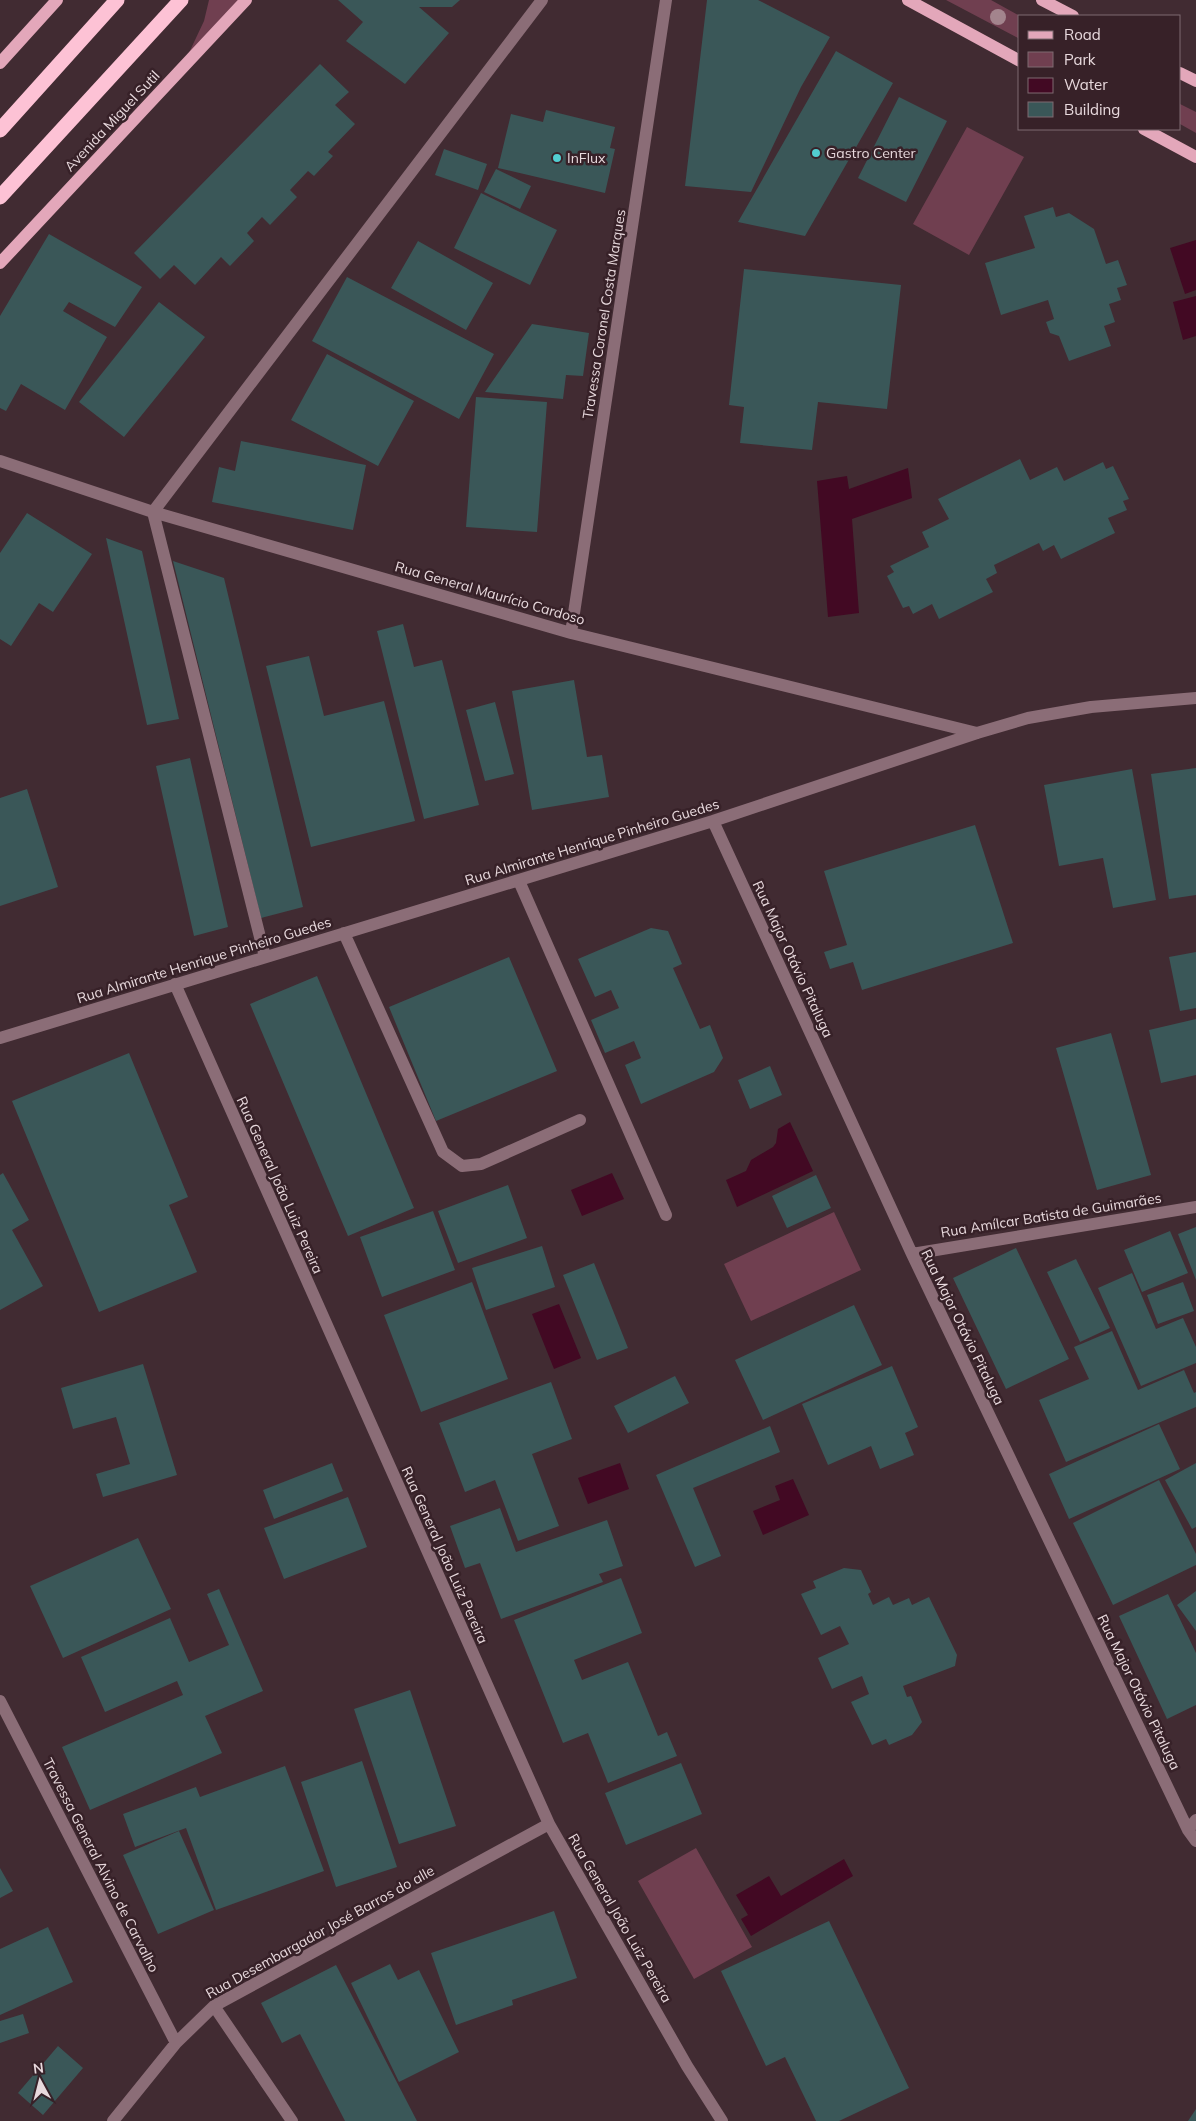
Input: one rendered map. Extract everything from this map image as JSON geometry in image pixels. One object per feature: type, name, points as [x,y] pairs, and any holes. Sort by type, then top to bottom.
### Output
[{"type":"highway","points":[[0,130],[117,0]]},
{"type":"highway","points":[[0,197],[181,0]]},
{"type":"main road","points":[[0,62],[57,0]]},
{"type":"main road","name":"Avenida Miguel Sutil","points":[[0,263],[246,0]]},
{"type":"main road","points":[[908,0],[1018,60]]},
{"type":"main road","points":[[1042,0],[1071,15]]},
{"type":"main road","points":[[1181,74],[1196,81]]},
{"type":"main road","points":[[1146,130],[1196,157]]},
{"type":"street","points":[[266,957],[153,512],[542,0]]},
{"type":"street","name":"Travessa Coronel Costa Marques","points":[[571,633],[666,0]]},
{"type":"street","name":"Rua General Maurício Cardoso","points":[[2,465],[153,512],[571,633],[977,733]]},
{"type":"street","name":"Rua Almirante Henrique Pinheiro Guedes","points":[[0,1038],[713,821],[977,733],[1028,718],[1091,707],[1196,698]]},
{"type":"street","name":"Rua Major Otávio Pitaluga","points":[[713,821],[912,1254],[1192,1825],[1196,1840]]},
{"type":"street","points":[[519,881],[666,1216]]},
{"type":"street","points":[[344,933],[443,1152],[462,1166],[481,1164],[580,1120]]},
{"type":"street","name":"Rua General João Luiz Pereira","points":[[174,984],[549,1824],[687,2066],[722,2121]]},
{"type":"street","name":"Rua Amílcar Batista de Guimarães","points":[[912,1254],[1196,1207]]},
{"type":"street","name":"Travessa General Alvino de Carvalho","points":[[0,1702],[176,2043]]},
{"type":"street","name":"Rua Desembargador José Barros do alle","points":[[113,2121],[176,2043],[214,2006],[549,1824]]},
{"type":"street","points":[[214,2006],[292,2121]]},
{"type":"green space","points":[[209,0],[240,0],[187,57],[204,21]]},
{"type":"green space","points":[[946,0],[991,0],[1018,15],[1018,38]]},
{"type":"green space","points":[[1181,104],[1196,112],[1196,133],[1181,125]]},
{"type":"green space","points":[[967,127],[1024,157],[969,255],[913,224]]},
{"type":"green space","points":[[834,1212],[861,1270],[751,1321],[724,1264]]},
{"type":"green space","points":[[696,1848],[752,1947],[694,1979],[638,1881]]},
{"type":"water","points":[[1196,240],[1196,290],[1185,294],[1170,248]]},
{"type":"water","points":[[1196,296],[1196,336],[1183,340],[1173,302]]},
{"type":"water","points":[[908,468],[912,498],[852,519],[859,613],[828,617],[817,481],[847,476],[849,489]]},
{"type":"water","points":[[790,1122],[813,1171],[737,1207],[726,1180],[746,1171],[751,1160],[773,1147],[776,1143],[778,1129]]},
{"type":"water","points":[[612,1173],[624,1199],[582,1216],[571,1190]]},
{"type":"water","points":[[559,1304],[581,1358],[554,1369],[532,1314]]},
{"type":"water","points":[[620,1463],[629,1489],[588,1504],[578,1478]]},
{"type":"water","points":[[793,1479],[809,1515],[763,1535],[753,1511],[780,1500],[775,1486]]},
{"type":"water","points":[[844,1859],[853,1876],[751,1936],[741,1919],[748,1915],[736,1895],[769,1876],[781,1896]]},
{"type":"building","points":[[338,0],[460,0],[452,7],[419,7],[449,33],[405,84],[346,41],[363,22]]},
{"type":"building","points":[[707,0],[758,0],[830,37],[801,87],[751,192],[685,186]]},
{"type":"building","name":"Gastro Center","points":[[836,51],[893,83],[805,236],[738,222]]},
{"type":"building","points":[[320,64],[349,92],[335,105],[355,124],[328,152],[333,156],[314,176],[308,171],[290,190],[297,197],[270,225],[262,217],[247,233],[254,241],[230,266],[221,257],[195,285],[174,265],[160,279],[134,253]]},
{"type":"building","points":[[899,97],[947,121],[906,202],[858,178]]},
{"type":"building","name":"InFlux","points":[[546,110],[615,127],[610,148],[615,149],[605,193],[498,168],[511,114],[543,122]]},
{"type":"building","points":[[444,149],[487,164],[478,190],[435,175]]},
{"type":"building","points":[[496,169],[531,186],[520,209],[484,192]]},
{"type":"building","points":[[481,193],[557,230],[530,285],[454,248]]},
{"type":"building","points":[[1053,207],[1056,217],[1069,213],[1094,229],[1106,264],[1118,260],[1127,285],[1117,288],[1121,300],[1109,304],[1115,322],[1104,326],[1111,346],[1069,361],[1059,336],[1050,333],[1046,322],[1054,319],[1048,300],[1001,315],[985,263],[1035,248],[1024,216]]},
{"type":"building","points":[[49,234],[142,287],[115,327],[69,302],[63,311],[107,337],[65,410],[21,384],[6,411],[0,408],[0,316]]},
{"type":"building","points":[[418,241],[493,283],[466,330],[391,288]]},
{"type":"building","points":[[744,269],[901,285],[887,409],[818,402],[812,450],[740,443],[744,407],[729,405]]},
{"type":"building","points":[[347,277],[494,354],[459,419],[312,341]]},
{"type":"building","points":[[159,302],[205,337],[124,437],[79,402]]},
{"type":"building","points":[[532,324],[589,333],[583,376],[566,375],[563,399],[485,392]]},
{"type":"building","points":[[327,354],[414,401],[378,466],[291,420]]},
{"type":"building","points":[[476,397],[547,402],[537,532],[466,527]]},
{"type":"building","points":[[241,441],[366,465],[353,530],[212,502],[219,467],[235,471]]},
{"type":"building","points":[[1020,459],[1030,480],[1057,467],[1064,481],[1103,462],[1106,469],[1113,466],[1129,499],[1123,501],[1127,510],[1108,518],[1115,533],[1061,559],[1054,545],[1043,551],[1039,543],[994,565],[997,573],[986,579],[993,592],[939,619],[932,604],[913,614],[909,606],[903,608],[887,576],[894,572],[890,566],[929,547],[922,532],[949,519],[938,499]]},
{"type":"building","points":[[27,513],[92,554],[53,612],[39,603],[11,646],[0,639],[0,553]]},
{"type":"building","points":[[106,538],[142,551],[179,719],[147,725]]},
{"type":"building","points":[[173,561],[224,578],[303,907],[261,918]]},
{"type":"building","points":[[403,624],[414,667],[442,660],[479,805],[424,819],[377,631]]},
{"type":"building","points":[[309,656],[324,716],[384,701],[415,821],[311,847],[266,666]]},
{"type":"building","points":[[574,680],[587,757],[602,755],[609,797],[532,810],[512,691]]},
{"type":"building","points":[[495,702],[514,774],[485,781],[466,710]]},
{"type":"building","points":[[190,758],[228,927],[194,936],[156,766]]},
{"type":"building","points":[[1196,768],[1196,895],[1169,899],[1151,774]]},
{"type":"building","points":[[1132,769],[1156,900],[1113,908],[1103,858],[1059,866],[1044,785]]},
{"type":"building","points":[[27,789],[58,887],[0,906],[0,798]]},
{"type":"building","points":[[975,825],[1013,943],[862,990],[853,962],[830,969],[824,952],[847,945],[824,871]]},
{"type":"building","points":[[651,928],[668,931],[682,964],[673,968],[700,1029],[710,1025],[723,1058],[714,1072],[641,1104],[625,1065],[641,1058],[634,1041],[605,1053],[591,1020],[619,1008],[611,990],[595,997],[578,959]]},
{"type":"building","points":[[1196,952],[1196,1008],[1180,1011],[1169,957]]},
{"type":"building","points":[[509,957],[557,1071],[436,1121],[389,1007]]},
{"type":"building","points":[[317,976],[414,1208],[348,1236],[250,1004]]},
{"type":"building","points":[[1196,1019],[1196,1075],[1161,1083],[1149,1030]]},
{"type":"building","points":[[1111,1033],[1151,1175],[1097,1190],[1056,1048]]},
{"type":"building","points":[[129,1053],[188,1197],[169,1205],[197,1272],[99,1312],[12,1101]]},
{"type":"building","points":[[770,1066],[782,1095],[750,1109],[738,1080]]},
{"type":"building","points":[[3,1173],[29,1220],[12,1230],[43,1286],[0,1310],[0,1175]]},
{"type":"building","points":[[816,1175],[831,1208],[787,1228],[772,1196]]},
{"type":"building","points":[[508,1185],[527,1238],[458,1263],[438,1211]]},
{"type":"building","points":[[433,1211],[455,1270],[382,1297],[360,1237]]},
{"type":"building","points":[[1196,1227],[1196,1280],[1178,1234]]},
{"type":"building","points":[[1170,1231],[1188,1273],[1142,1292],[1124,1250]]},
{"type":"building","points":[[542,1246],[555,1287],[486,1310],[472,1268]]},
{"type":"building","points":[[1016,1248],[1069,1359],[1006,1389],[953,1278]]},
{"type":"building","points":[[1076,1259],[1110,1328],[1080,1342],[1047,1272]]},
{"type":"building","points":[[594,1263],[628,1348],[597,1360],[563,1275]]},
{"type":"building","points":[[1132,1273],[1156,1329],[1183,1318],[1196,1347],[1196,1363],[1141,1386],[1098,1288]]},
{"type":"building","points":[[472,1282],[508,1379],[421,1412],[384,1315]]},
{"type":"building","points":[[1183,1282],[1194,1311],[1158,1324],[1147,1295]]},
{"type":"building","points":[[854,1305],[882,1365],[763,1420],[735,1360]]},
{"type":"building","points":[[1112,1331],[1138,1390],[1184,1370],[1194,1393],[1196,1392],[1196,1407],[1066,1462],[1039,1400],[1089,1379],[1074,1347]]},
{"type":"building","points":[[143,1364],[177,1475],[103,1497],[96,1474],[130,1464],[116,1417],[73,1429],[61,1388]]},
{"type":"building","points":[[892,1366],[918,1427],[905,1433],[914,1455],[880,1469],[871,1446],[828,1465],[802,1404]]},
{"type":"building","points":[[675,1376],[689,1403],[628,1433],[614,1406]]},
{"type":"building","points":[[551,1382],[572,1439],[532,1454],[559,1526],[518,1541],[495,1480],[465,1492],[439,1423]]},
{"type":"building","points":[[1159,1424],[1180,1469],[1069,1519],[1049,1474]]},
{"type":"building","points":[[770,1426],[780,1452],[693,1488],[721,1556],[695,1567],[656,1475]]},
{"type":"building","points":[[332,1463],[343,1491],[274,1519],[263,1490]]},
{"type":"building","points":[[1196,1463],[1196,1527],[1192,1529],[1165,1480]]},
{"type":"building","points":[[1159,1480],[1196,1554],[1196,1565],[1113,1605],[1073,1523]]},
{"type":"building","points":[[348,1497],[367,1547],[284,1579],[264,1528]]},
{"type":"building","points":[[500,1508],[516,1552],[607,1520],[623,1566],[599,1574],[603,1582],[501,1619],[480,1563],[465,1568],[450,1526]]},
{"type":"building","points":[[138,1538],[171,1609],[63,1658],[30,1586]]},
{"type":"building","points":[[844,1568],[861,1570],[871,1592],[868,1594],[873,1605],[889,1597],[893,1605],[909,1598],[912,1605],[929,1597],[957,1655],[955,1666],[903,1686],[907,1697],[911,1696],[922,1722],[912,1735],[889,1745],[886,1739],[872,1745],[851,1702],[869,1694],[862,1676],[832,1689],[818,1658],[849,1644],[840,1626],[821,1635],[801,1594],[816,1588],[813,1581]]},
{"type":"building","points":[[621,1578],[642,1633],[574,1660],[582,1680],[628,1662],[658,1736],[667,1732],[677,1756],[608,1783],[588,1733],[563,1743],[514,1620]]},
{"type":"building","points":[[219,1589],[263,1691],[205,1716],[222,1753],[90,1810],[62,1747],[183,1695],[177,1681],[105,1712],[81,1657],[170,1618],[189,1662],[229,1645],[207,1594]]},
{"type":"building","points":[[1196,1591],[1196,1631],[1177,1605]]},
{"type":"building","points":[[1168,1594],[1196,1653],[1196,1705],[1167,1719],[1119,1616]]},
{"type":"building","points":[[410,1690],[456,1826],[399,1844],[354,1709]]},
{"type":"building","points":[[362,1761],[397,1867],[336,1887],[301,1782]]},
{"type":"building","points":[[681,1763],[702,1814],[626,1845],[605,1793]]},
{"type":"building","points":[[285,1766],[324,1871],[216,1910],[186,1828],[135,1847],[123,1814],[196,1787],[200,1797]]},
{"type":"building","points":[[179,1831],[214,1910],[158,1934],[123,1855]]},
{"type":"building","points":[[0,1868],[13,1891],[0,1898]]},
{"type":"building","points":[[554,1911],[577,1978],[512,2000],[513,2005],[456,2025],[431,1953]]},
{"type":"building","points":[[829,1921],[909,2088],[839,2121],[816,2121],[785,2057],[766,2066],[721,1971]]},
{"type":"building","points":[[48,1927],[73,1982],[0,2015],[0,1949]]},
{"type":"building","points":[[390,1964],[398,1980],[419,1970],[459,2052],[399,2082],[351,1983]]},
{"type":"building","points":[[336,1965],[417,2121],[345,2121],[300,2034],[282,2043],[261,2003]]},
{"type":"building","points":[[23,2014],[29,2033],[0,2043],[0,2021]]},
{"type":"building","points":[[58,2046],[83,2068],[43,2115],[18,2093]]},
{"type":"building","points":[[1196,2109],[1196,2121],[1188,2121]]},
{"type":"place","name":"Gastro Center","points":[[816,153]]},
{"type":"place","name":"InFlux","points":[[557,158]]}]
